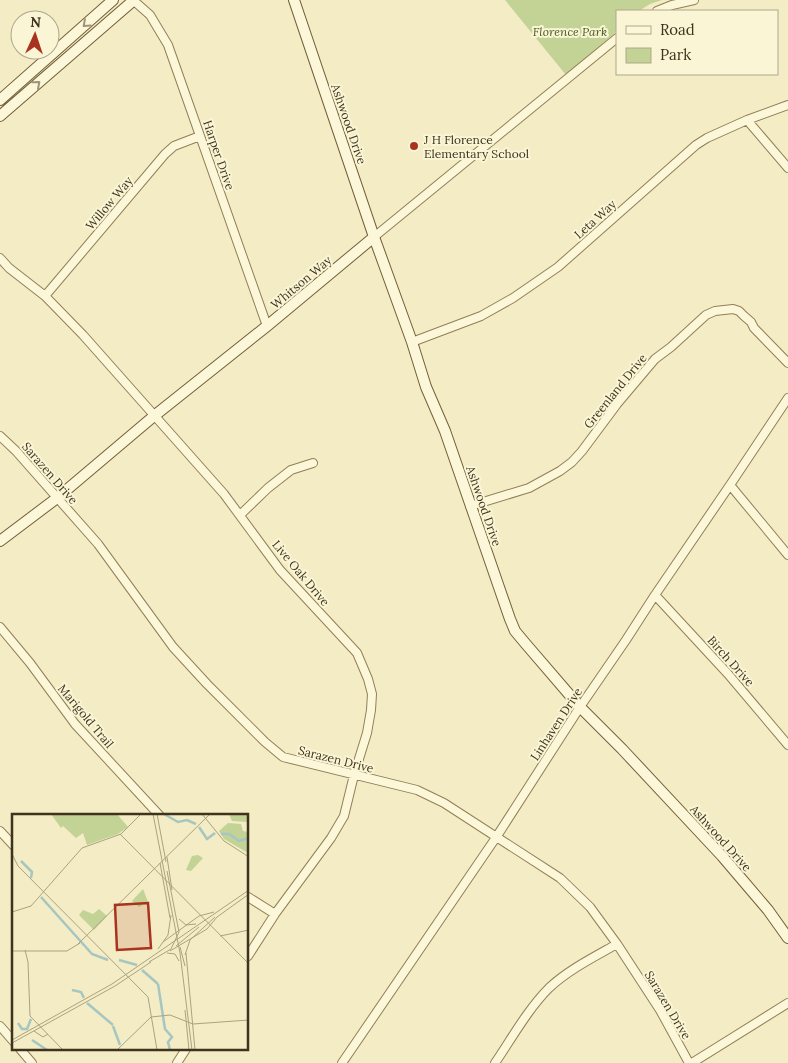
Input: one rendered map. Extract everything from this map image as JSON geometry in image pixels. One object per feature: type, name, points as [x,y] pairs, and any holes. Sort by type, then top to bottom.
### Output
[{"type":"street","points":[[0,100],[113,0]]},
{"type":"street","points":[[0,116],[134,0]]},
{"type":"street","name":"Harper Drive","points":[[134,0],[150,16],[168,45],[267,326]]},
{"type":"street","name":"Ashwood Drive","points":[[294,0],[374,237],[412,342],[426,388],[446,431],[470,506],[515,630],[524,643],[580,707],[722,856],[768,910],[788,938]]},
{"type":"street","points":[[660,10],[694,0]]},
{"type":"street","name":"Whitson Way","points":[[0,541],[56,498],[154,416],[267,326],[616,39]]},
{"type":"street","name":"Leta Way","points":[[412,342],[481,316],[513,298],[558,267],[696,145],[747,120],[788,105]]},
{"type":"street","points":[[747,120],[788,168]]},
{"type":"street","name":"Willow Way","points":[[45,296],[165,154],[174,146],[200,136]]},
{"type":"street","name":"Live Oak Drive","points":[[0,258],[9,268],[45,296],[224,494],[280,570],[357,654],[368,679],[372,694],[367,733],[344,816],[331,838],[275,914],[249,954]]},
{"type":"street","name":"Greenland Drive","points":[[470,506],[530,488],[572,462],[617,404],[656,359],[706,315],[715,311],[733,309],[739,311],[788,363]]},
{"type":"street","name":"Linhaven Drive","points":[[342,1063],[497,836],[580,707],[788,398]]},
{"type":"street","name":"Sarazen Drive","points":[[0,436],[16,451],[98,544],[173,647],[207,684],[265,742],[283,757],[417,790],[444,803],[560,878],[590,907],[617,944],[660,1010],[690,1063]]},
{"type":"street","points":[[240,515],[268,488],[291,470],[312,463]]},
{"type":"street","points":[[730,485],[788,555]]},
{"type":"street","name":"Birch Drive","points":[[655,596],[728,674],[788,745]]},
{"type":"street","name":"Marigold Trail","points":[[0,627],[30,663],[75,724],[158,814]]},
{"type":"street","points":[[0,831],[12,844]]},
{"type":"street","points":[[249,898],[275,914]]},
{"type":"street","points":[[495,1063],[532,1009],[549,988],[572,971],[617,944]]},
{"type":"street","points":[[690,1063],[788,1003]]},
{"type":"street","points":[[0,1026],[12,1040]]},
{"type":"street","points":[[21,1050],[32,1063]]},
{"type":"street","points":[[177,1063],[185,1050]]},
{"type":"green space","name":"Florence Park","points":[[505,0],[662,0],[641,10],[616,10],[616,32],[566,75]]},
{"type":"place","name":"J H Florence Elementary School","points":[[414,146]]}]
